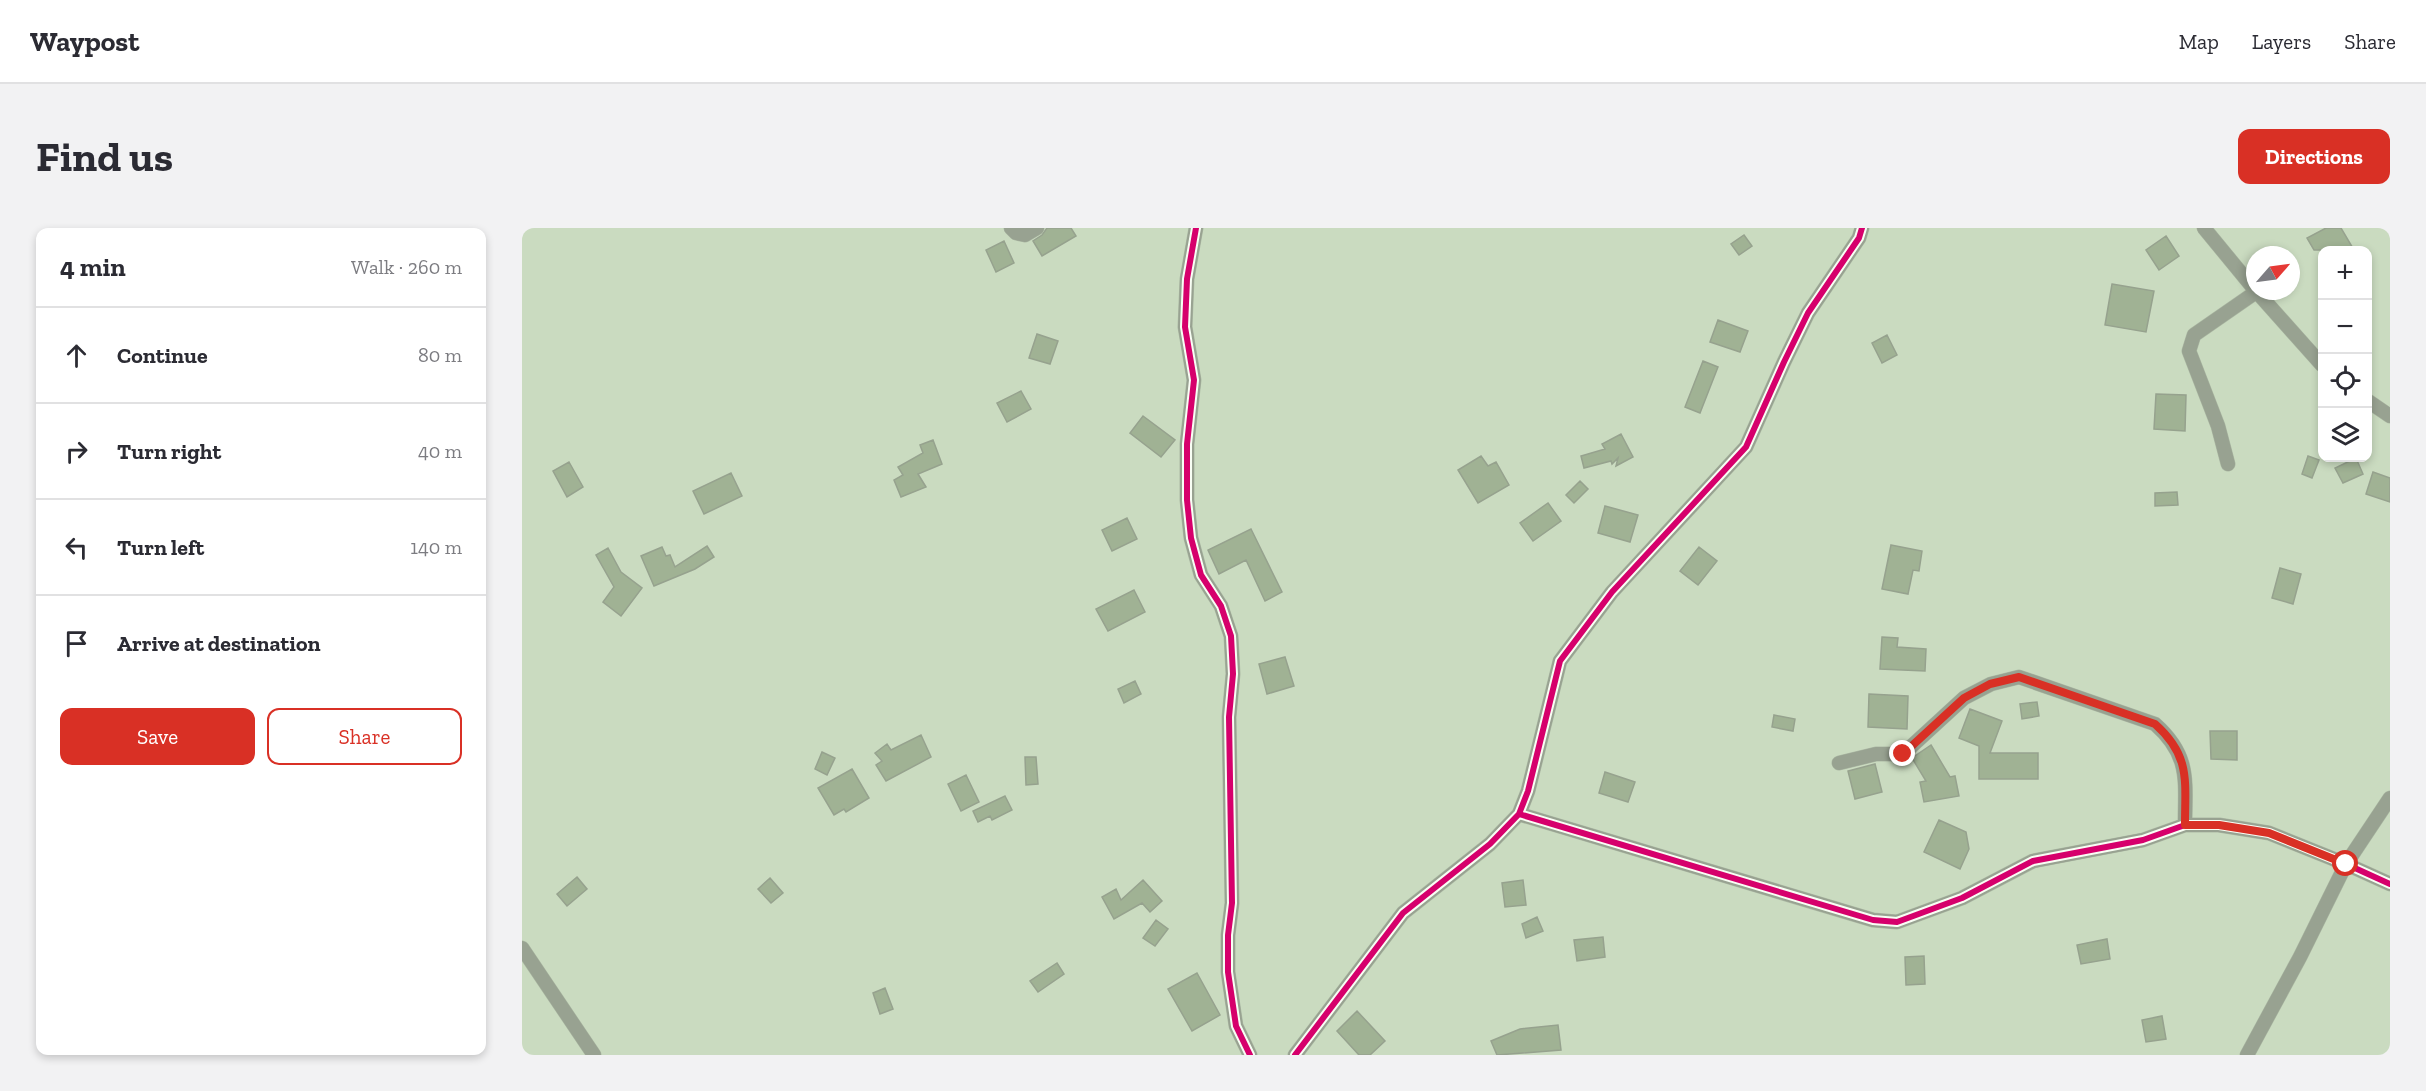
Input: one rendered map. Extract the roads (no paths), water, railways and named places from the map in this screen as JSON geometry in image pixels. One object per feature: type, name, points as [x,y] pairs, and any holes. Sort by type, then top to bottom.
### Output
[{"type":"street","points":[[1011,228],[1025,235],[1037,228]]},
{"type":"street","points":[[1196,228],[1187,279],[1185,327],[1194,380],[1188,444],[1187,500],[1191,538],[1201,575],[1221,606],[1232,636],[1233,674],[1229,717],[1232,903],[1228,936],[1228,972],[1236,1026],[1250,1055]]},
{"type":"street","points":[[1295,1055],[1403,913],[1490,844],[1519,814],[1528,791],[1560,661],[1612,592],[1746,447],[1808,313],[1859,238],[1862,228]]},
{"type":"street","points":[[2204,228],[2246,279]]},
{"type":"street","points":[[2228,464],[2218,426],[2188,351],[2194,335],[2246,298]]},
{"type":"street","points":[[2264,300],[2318,361]]},
{"type":"street","points":[[2372,404],[2390,416]]},
{"type":"street","points":[[1839,763],[1876,754],[1903,754],[1964,698],[1990,684],[2019,677],[2155,724],[2170,738],[2179,752],[2184,770],[2185,825]]},
{"type":"street","points":[[2247,1055],[2300,957],[2346,864],[2390,798]]},
{"type":"street","points":[[1519,814],[1873,920],[1897,922],[1962,898],[2033,861],[2143,840],[2185,825],[2219,825],[2269,833],[2390,884]]},
{"type":"street","points":[[522,948],[594,1055]]}]
